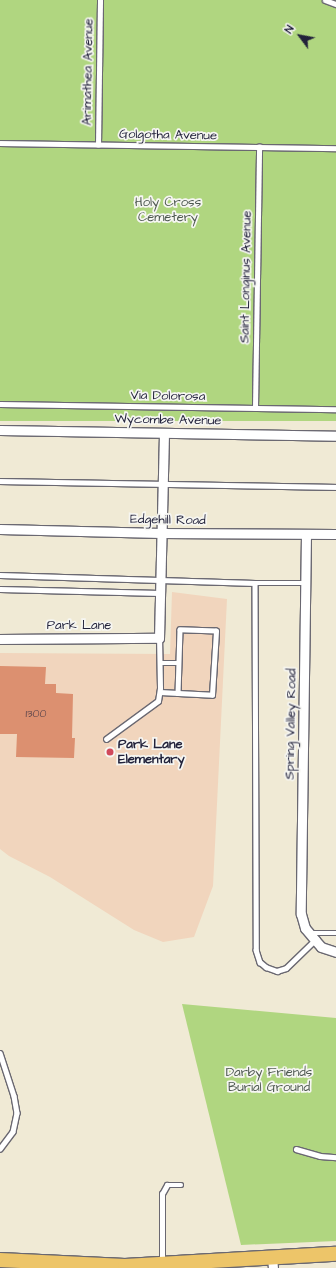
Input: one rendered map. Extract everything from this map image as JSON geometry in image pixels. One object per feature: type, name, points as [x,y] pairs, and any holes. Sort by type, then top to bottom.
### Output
[{"type":"main road","points":[[0,1260],[35,1265],[125,1267],[162,1264],[272,1263],[336,1254]]},
{"type":"street","name":"Wycombe Avenue","points":[[0,430],[336,436]]},
{"type":"street","points":[[159,638],[164,433]]},
{"type":"street","name":"Edgehill Road","points":[[0,529],[162,533],[336,534]]},
{"type":"street","name":"Spring Valley Road","points":[[306,534],[301,914],[308,933]]},
{"type":"street","name":"Park Lane","points":[[0,639],[159,638]]},
{"type":"street","points":[[308,933],[321,947],[336,952]]},
{"type":"lane","name":"Arimathea Avenue","points":[[98,145],[100,0]]},
{"type":"lane","points":[[325,0],[336,4]]},
{"type":"lane","name":"Golgotha Avenue","points":[[0,143],[336,148]]},
{"type":"lane","name":"Saint Longinus Avenue","points":[[255,408],[259,147]]},
{"type":"lane","name":"Via Dolorosa","points":[[0,404],[336,409]]},
{"type":"lane","points":[[0,481],[336,487]]},
{"type":"lane","points":[[0,575],[255,583],[306,583]]},
{"type":"lane","points":[[255,583],[256,950],[260,962],[266,967],[277,971],[286,968],[315,940]]},
{"type":"lane","points":[[0,589],[160,593]]},
{"type":"lane","points":[[160,692],[212,695],[216,631],[180,630],[178,693]]},
{"type":"lane","points":[[106,739],[158,701],[160,692],[159,638]]},
{"type":"lane","points":[[160,663],[179,663]]},
{"type":"lane","points":[[308,933],[336,933]]},
{"type":"lane","points":[[0,1053],[14,1096],[17,1113],[13,1132],[0,1150]]},
{"type":"lane","points":[[296,1149],[320,1156],[336,1157]]},
{"type":"lane","points":[[162,1264],[162,1194],[167,1185],[181,1185]]},
{"type":"shaded area","name":"Park Lane Elementary","points":[[172,592],[227,599],[213,886],[194,937],[163,942],[134,930],[50,877],[9,856],[0,849],[0,653],[170,654]]},
{"type":"green space","name":"Holy Cross Cemetery","points":[[0,0],[336,0],[336,421],[0,421]]},
{"type":"green space","name":"Darby Friends Burial Ground","points":[[182,1004],[336,1018],[336,1241],[241,1245]]},
{"type":"building","points":[[0,666],[46,667],[45,684],[56,684],[56,693],[73,694],[72,738],[75,738],[74,758],[16,757],[17,734],[0,734]]},
{"type":"place","name":"Park Lane Elementary","points":[[110,752]]}]
